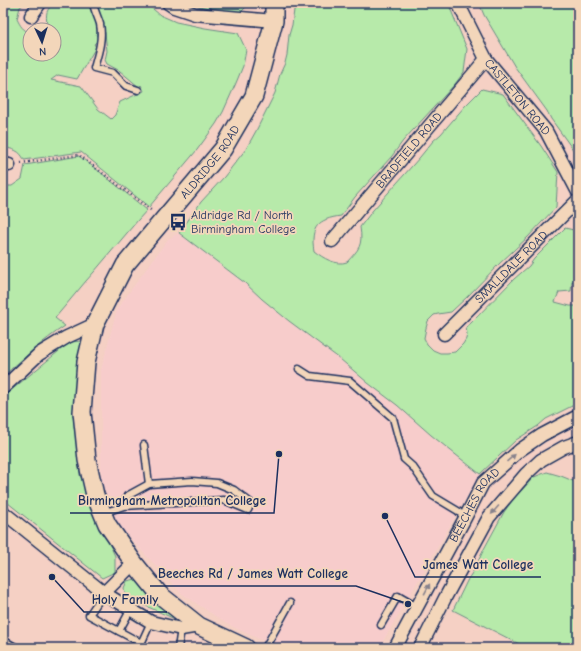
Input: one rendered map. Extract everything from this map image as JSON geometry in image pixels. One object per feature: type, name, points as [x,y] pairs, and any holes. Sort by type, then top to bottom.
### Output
[{"type":"street","points":[[31,16],[40,3]]},
{"type":"street","points":[[168,3],[174,8],[195,14],[274,21]]},
{"type":"street","name":"ALDRIDGE ROAD","points":[[246,648],[199,626],[160,596],[134,563],[108,524],[96,495],[87,460],[82,412],[86,362],[95,324],[124,265],[164,220],[223,149],[254,96],[274,21],[274,3]]},
{"type":"street","name":"CASTLETON ROAD","points":[[458,3],[486,59],[546,131],[578,192]]},
{"type":"street","name":"BRADFIELD ROAD","points":[[332,241],[486,59]]},
{"type":"street","name":"SMALLDALE ROAD","points":[[444,334],[578,200]]},
{"type":"street","points":[[3,388],[39,354],[67,337],[95,324]]},
{"type":"street","name":"BEECHES ROAD","points":[[395,648],[465,518],[482,483],[520,450],[542,435],[578,416]]},
{"type":"street","name":"BEECHES ROAD","points":[[420,648],[489,517],[526,474],[541,460],[564,447],[578,442]]},
{"type":"street","points":[[3,512],[104,593],[152,622],[181,629],[199,626]]},
{"type":"street","points":[[104,593],[134,563]]},
{"type":"lane","points":[[93,3],[100,25],[102,39],[94,68],[113,73],[126,86],[138,90]]},
{"type":"lane","points":[[299,369],[310,376],[350,381],[393,418],[404,459],[414,468],[433,496],[458,511],[465,518]]},
{"type":"lane","points":[[144,445],[150,484]]},
{"type":"lane","points":[[103,513],[124,506],[224,500],[248,510],[251,504],[234,490],[217,483],[192,481],[150,484],[127,496],[124,506]]},
{"type":"lane","points":[[104,593],[89,615],[119,631],[140,645],[152,622]]},
{"type":"lane","points":[[381,625],[398,596],[417,607]]},
{"type":"lane","points":[[265,648],[290,603]]},
{"type":"lane","points":[[119,631],[131,609]]},
{"type":"lane","points":[[178,648],[181,629]]},
{"type":"lane","points":[[3,640],[17,648]]},
{"type":"path","points":[[6,164],[79,155],[164,220]]},
{"type":"shaded area","points":[[179,233],[245,283],[289,321],[340,359],[480,474],[379,648],[278,648],[227,624],[181,593],[115,522],[111,515],[101,479],[101,370],[117,309],[168,239]]},
{"type":"green space","points":[[3,3],[26,3],[20,7],[17,19],[22,26],[22,62],[62,62],[62,22],[46,22],[47,12],[52,3],[91,3],[99,32],[96,34],[99,40],[94,44],[96,47],[77,79],[58,75],[51,80],[81,86],[98,109],[111,119],[115,115],[120,102],[144,91],[141,85],[139,87],[120,71],[107,64],[105,60],[107,51],[105,33],[98,12],[97,3],[146,3],[160,15],[176,22],[238,33],[246,50],[243,66],[223,112],[216,124],[197,150],[149,207],[81,152],[24,160],[21,154],[16,151],[3,148]]},
{"type":"green space","points":[[183,3],[250,3],[240,13]]},
{"type":"green space","points":[[295,3],[448,3],[467,49],[464,72],[455,84],[403,141],[392,156],[355,197],[341,216],[327,219],[317,226],[313,236],[314,251],[321,256],[330,261],[343,263],[347,262],[355,254],[361,239],[360,227],[373,210],[433,141],[482,89],[503,94],[558,172],[556,207],[528,237],[451,312],[434,315],[428,321],[426,328],[424,338],[433,350],[440,353],[455,352],[466,339],[466,327],[529,266],[565,228],[578,231],[578,280],[572,282],[571,291],[559,292],[555,302],[570,306],[578,306],[578,400],[574,405],[546,419],[516,440],[480,474],[340,359],[289,321],[245,283],[179,233],[201,202],[224,177],[246,149],[256,131],[275,93],[280,74],[285,63]]},
{"type":"green space","points":[[479,3],[578,3],[578,160],[574,151],[547,111],[515,67],[484,15]]},
{"type":"green space","points":[[79,156],[147,210],[55,318],[65,326],[3,376],[3,186],[12,186],[22,179],[25,165]]},
{"type":"green space","points":[[82,341],[73,415],[80,475],[92,506],[115,556],[115,572],[102,578],[3,499],[3,400],[9,392],[70,342]]},
{"type":"green space","points":[[547,472],[578,483],[578,648],[527,648],[453,610],[504,512],[514,498],[534,477]]},
{"type":"green space","points":[[136,579],[177,620],[126,597],[124,588],[127,581]]},
{"type":"place","name":"Aldridge Rd / North Birmingham College","points":[[178,222]]},
{"type":"place","name":"Birmingham Metropolitan College","points":[[279,454]]},
{"type":"place","name":"James Watt College","points":[[385,516]]},
{"type":"place","name":"Holy Family","points":[[52,577]]},
{"type":"place","name":"Beeches Rd / James Watt College","points":[[408,604]]}]
